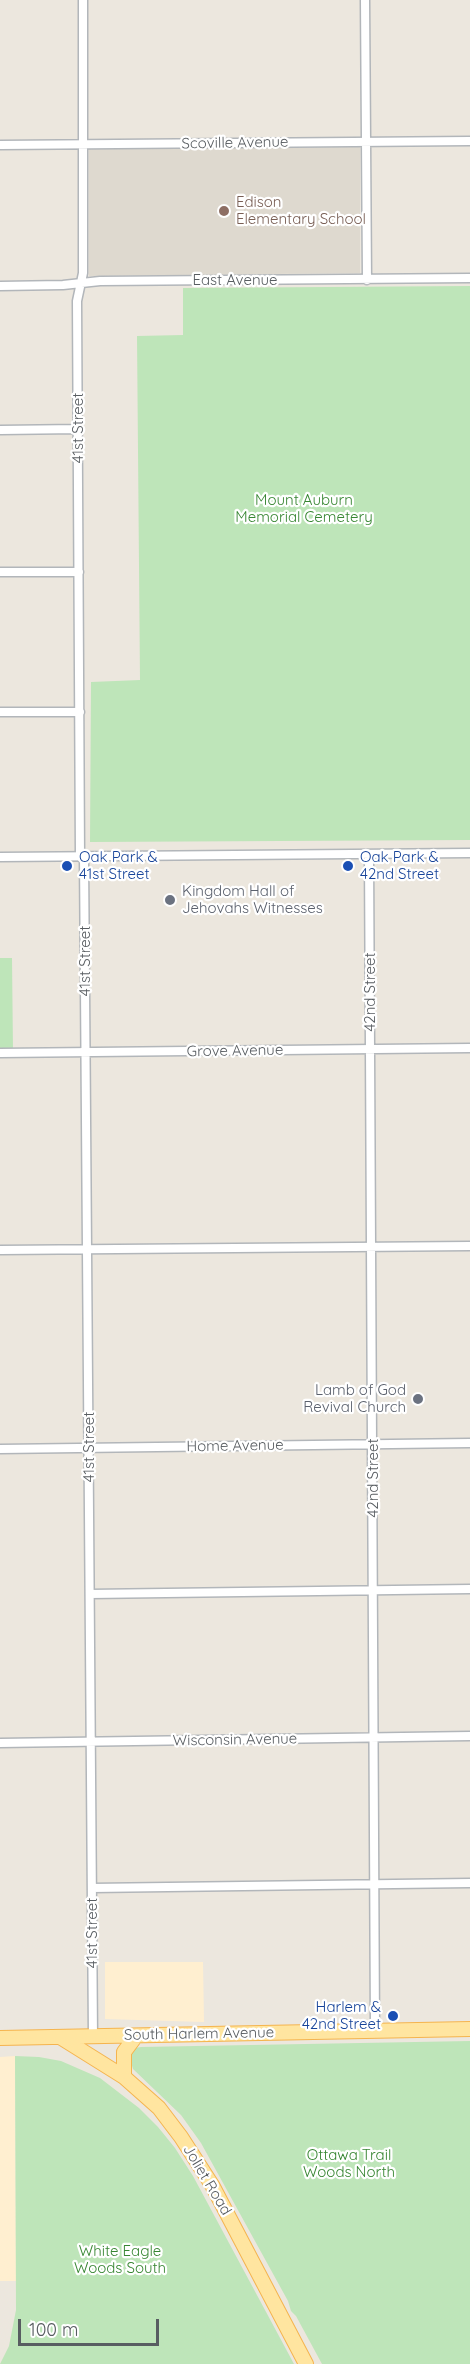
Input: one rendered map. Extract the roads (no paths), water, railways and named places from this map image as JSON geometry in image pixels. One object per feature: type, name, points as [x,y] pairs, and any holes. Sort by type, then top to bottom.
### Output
[{"type":"main road","name":"South Harlem Avenue","points":[[0,2038],[470,2029]]},
{"type":"main road","points":[[124,2077],[124,2052],[136,2036]]},
{"type":"main road","name":"Joliet Road","points":[[60,2037],[124,2077],[159,2108],[197,2160],[212,2185],[306,2364]]},
{"type":"street","name":"41st Street","points":[[83,0],[83,273],[77,298],[80,712],[86,1052],[93,2037]]},
{"type":"street","points":[[366,0],[367,279]]},
{"type":"street","name":"Scoville Avenue","points":[[0,144],[470,141]]},
{"type":"street","name":"East Avenue","points":[[0,286],[80,283],[470,279]]},
{"type":"street","points":[[0,430],[78,429]]},
{"type":"street","points":[[0,572],[79,572]]},
{"type":"street","points":[[0,712],[80,712]]},
{"type":"street","points":[[0,857],[470,853]]},
{"type":"street","name":"42nd Street","points":[[369,854],[375,2030]]},
{"type":"street","name":"Grove Avenue","points":[[0,1053],[470,1048]]},
{"type":"street","points":[[0,1250],[470,1246]]},
{"type":"street","name":"Home Avenue","points":[[0,1449],[470,1443]]},
{"type":"street","points":[[90,1594],[470,1589]]},
{"type":"street","name":"Wisconsin Avenue","points":[[0,1743],[470,1736]]},
{"type":"street","points":[[92,1888],[470,1883]]},
{"type":"place","name":"Edison Elementary School","points":[[224,211]]},
{"type":"place","name":"Oak Park & 41st Street","points":[[67,866]]},
{"type":"place","name":"Oak Park & 42nd Street","points":[[348,866]]},
{"type":"place","name":"Kingdom Hall of Jehovahs Witnesses","points":[[170,900]]},
{"type":"place","name":"Lamb of God Revival Church","points":[[418,1399]]},
{"type":"place","name":"Harlem & 42nd Street","points":[[393,2016]]},
{"type":"park label","name":"Mount Auburn Memorial Cemetery","points":[[304,508]]},
{"type":"park label","name":"Ottawa Trail Woods North","points":[[349,2164]]},
{"type":"park label","name":"White Eagle Woods South","points":[[120,2260]]}]
